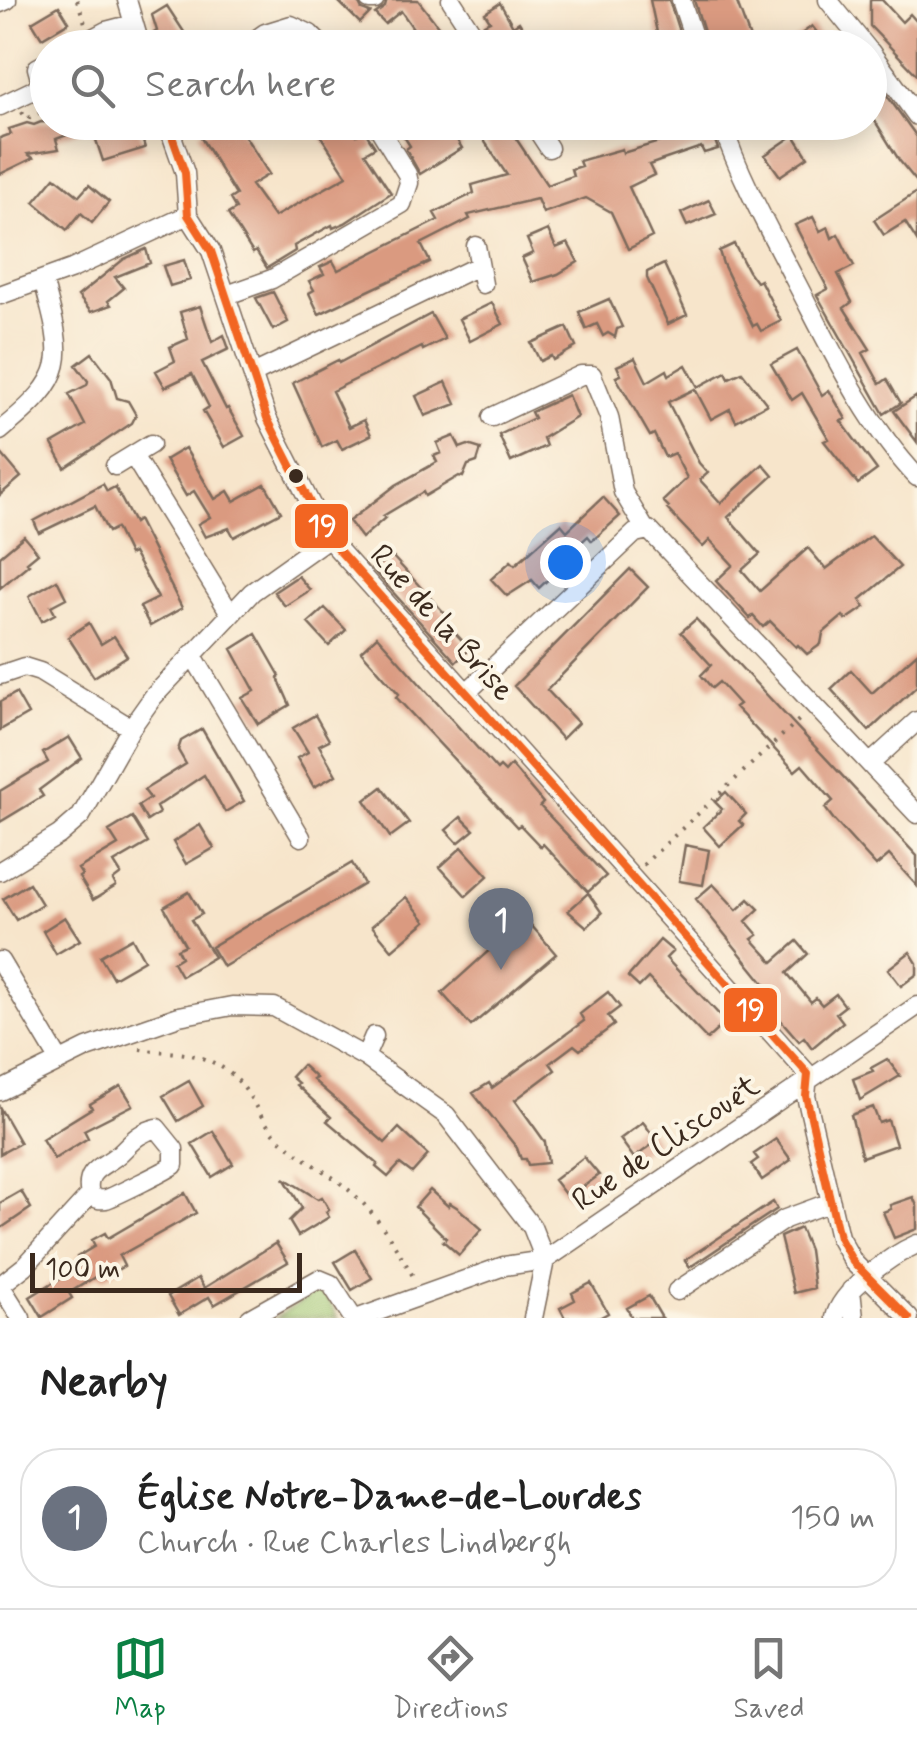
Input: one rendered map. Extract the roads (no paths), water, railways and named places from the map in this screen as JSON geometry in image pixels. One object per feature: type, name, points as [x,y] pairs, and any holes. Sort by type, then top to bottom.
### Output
[{"type":"street","points":[[0,3],[7,0]]},
{"type":"street","points":[[127,0],[136,30]]},
{"type":"street","points":[[451,0],[470,30]]},
{"type":"street","points":[[682,0],[691,30]]},
{"type":"street","points":[[828,0],[852,30]]},
{"type":"street","points":[[113,30],[134,24]]},
{"type":"street","points":[[275,30],[291,25],[302,30]]},
{"type":"street","points":[[887,75],[917,116]]},
{"type":"street","name":"Rue de la Brise","points":[[173,140],[185,173],[188,215],[211,251],[267,418],[328,538],[632,875],[661,917],[808,1074],[809,1082]]},
{"type":"street","points":[[227,295],[272,279],[402,204],[409,184],[407,174],[386,140]]},
{"type":"street","points":[[544,140],[549,148]]},
{"type":"street","points":[[730,140],[757,206],[814,316],[883,435],[917,477]]},
{"type":"street","points":[[0,295],[188,215]]},
{"type":"street","points":[[252,374],[481,275],[476,246]]},
{"type":"street","points":[[0,431],[40,395],[55,366],[59,338],[42,280]]},
{"type":"street","points":[[492,417],[580,375],[592,375],[609,418],[623,492],[645,529],[657,536],[917,814]]},
{"type":"street","points":[[115,466],[134,458],[151,444]]},
{"type":"street","points":[[134,458],[230,614]]},
{"type":"street","points":[[466,693],[628,539],[645,529]]},
{"type":"street","points":[[0,870],[59,835],[81,816],[131,728],[192,654],[252,592],[328,538]]},
{"type":"street","points":[[192,654],[300,836]]},
{"type":"street","points":[[0,675],[24,668],[40,672],[131,728]]},
{"type":"street","points":[[870,764],[917,720]]},
{"type":"street","points":[[0,962],[58,1060]]},
{"type":"street","points":[[0,1091],[58,1060],[179,1016],[254,1004],[274,1007],[366,1057],[446,1116],[532,1227],[545,1260],[532,1318]]},
{"type":"street","name":"Rue de Cliscouët","points":[[545,1260],[917,1006]]},
{"type":"street","points":[[366,1057],[374,1036]]},
{"type":"street","points":[[809,1082],[806,1096],[839,1237],[853,1262],[909,1318]]},
{"type":"street","points":[[156,1128],[167,1137],[176,1158],[169,1170],[110,1198],[90,1195],[88,1180],[94,1170],[122,1152],[127,1142],[156,1128]]},
{"type":"street","points":[[21,1318],[1,1284],[25,1266],[90,1195]]},
{"type":"street","points":[[676,1291],[785,1219],[831,1202]]},
{"type":"street","points":[[835,1318],[841,1300],[851,1290],[917,1244]]},
{"type":"street","points":[[250,1318],[319,1279],[331,1284],[356,1318],[504,1266],[545,1260]]},
{"type":"street","points":[[851,1290],[854,1318]]},
{"type":"place","name":"Église Notre-Dame-de-Lourdes","points":[[501,970]]}]
